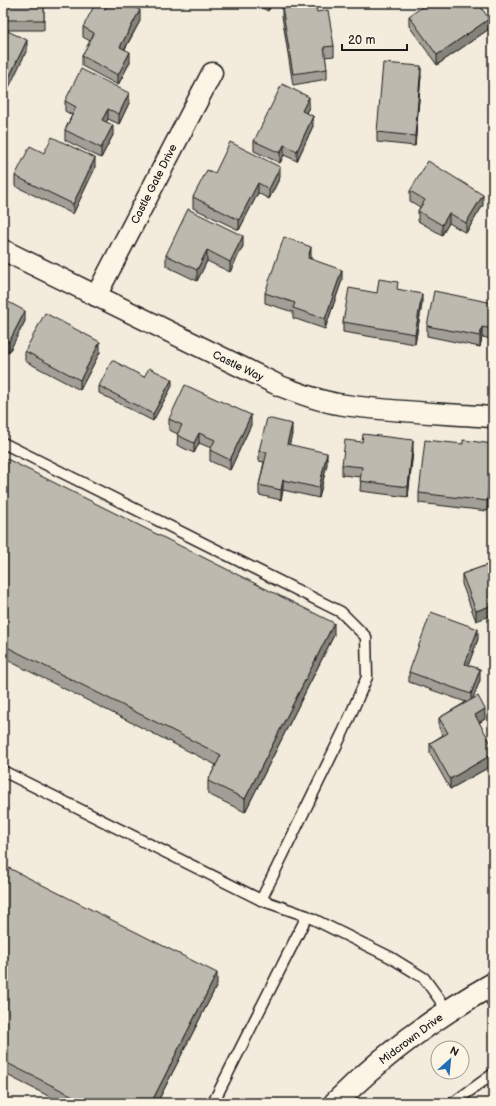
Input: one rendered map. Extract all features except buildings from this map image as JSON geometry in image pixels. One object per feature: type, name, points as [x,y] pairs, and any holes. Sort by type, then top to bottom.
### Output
[{"type":"street","name":"Castle Gate Drive","points":[[96,296],[212,72]]},
{"type":"street","name":"Castle Way","points":[[3,250],[280,386],[308,396],[337,404],[493,417]]},
{"type":"street","name":"Midcrown Drive","points":[[336,1103],[379,1062],[412,1036],[448,1011],[490,992]]},
{"type":"lane","points":[[3,443],[341,612],[366,637],[367,677],[344,730],[261,900]]},
{"type":"lane","points":[[3,771],[261,900],[307,916],[390,957],[424,978],[448,1011]]},
{"type":"lane","points":[[213,1103],[307,916]]},
{"type":"lane","points":[[453,1103],[493,1074]]}]
